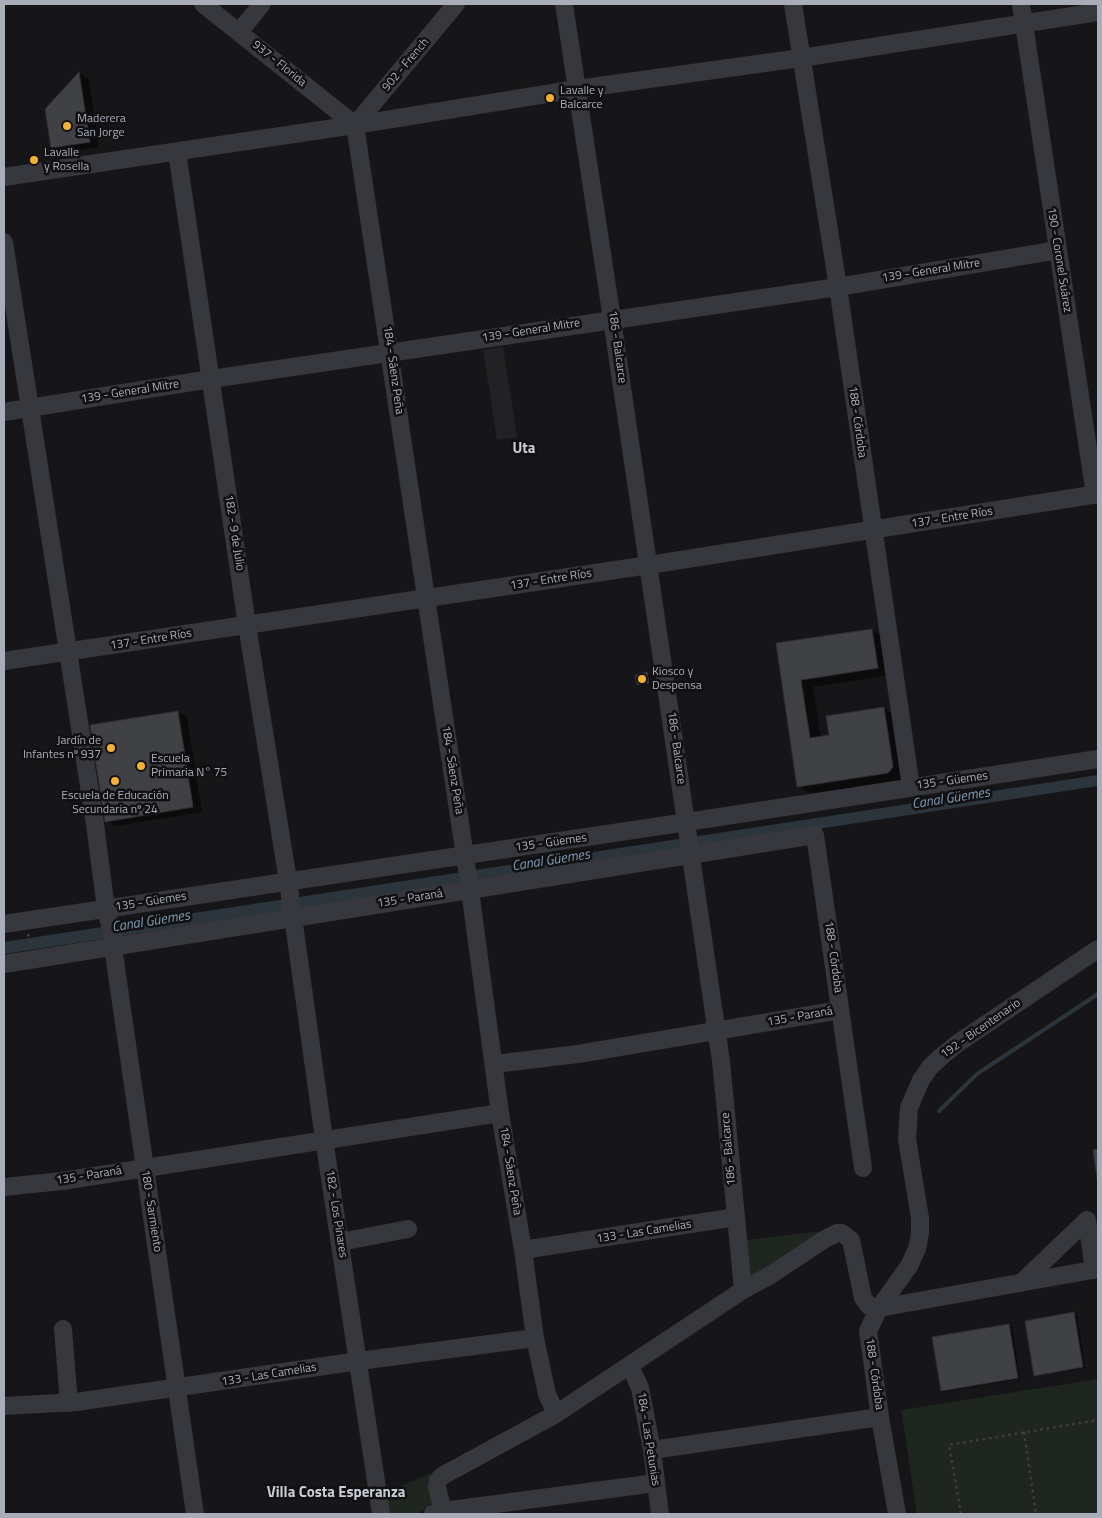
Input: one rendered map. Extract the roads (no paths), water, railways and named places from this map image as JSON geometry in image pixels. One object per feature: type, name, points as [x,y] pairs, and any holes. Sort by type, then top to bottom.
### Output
[{"type":"street","name":"937 - Florida","points":[[203,4],[355,125]]},
{"type":"street","points":[[239,32],[262,4]]},
{"type":"street","name":"902 - French","points":[[355,125],[456,4]]},
{"type":"street","name":"186 - Balcarce","points":[[564,4],[688,826],[721,1061],[743,1290]]},
{"type":"street","name":"188 - Córdoba","points":[[793,4],[838,286],[911,787]]},
{"type":"street","name":"190 - Coronel Suárez","points":[[1021,4],[1097,495]]},
{"type":"street","points":[[4,177],[355,125],[577,89],[801,58],[1098,12]]},
{"type":"street","name":"184 - Sáenz Peña","points":[[355,125],[391,353],[468,873],[500,1113],[523,1250],[535,1338],[547,1394],[556,1414]]},
{"type":"street","name":"182 - 9 de Julio","points":[[177,152],[292,916]]},
{"type":"street","name":"180 - Sarmiento","points":[[4,242],[95,824],[107,914],[114,944],[144,1168],[195,1514]]},
{"type":"street","name":"139 - General Mitre","points":[[4,412],[612,318],[838,286],[1058,250]]},
{"type":"street","name":"137 - Entre Ríos","points":[[4,661],[426,599],[1097,495]]},
{"type":"street","name":"135 - Güemes","points":[[4,924],[107,914],[288,884],[468,873],[688,826],[911,787],[1098,759]]},
{"type":"street","name":"188 - Córdoba","points":[[816,835],[863,1168]]},
{"type":"street","name":"135 - Paraná","points":[[4,964],[114,944],[292,916],[468,873],[691,851],[816,835]]},
{"type":"street","name":"182 - Los Pinares","points":[[292,916],[324,1139],[382,1514]]},
{"type":"street","name":"192 - Bicentenario","points":[[879,1308],[909,1266],[917,1249],[920,1218],[907,1139],[907,1123],[909,1108],[921,1080],[930,1067],[958,1043],[1098,948]]},
{"type":"street","name":"135 - Paraná","points":[[494,1064],[578,1054],[840,1010]]},
{"type":"street","name":"135 - Paraná","points":[[4,1187],[62,1181],[500,1113]]},
{"type":"street","name":"133 - Las Camelias","points":[[523,1250],[736,1218]]},
{"type":"street","points":[[656,1483],[438,1513],[438,1480],[556,1414],[743,1290],[769,1276],[837,1233],[847,1236],[854,1246],[863,1298],[869,1306],[879,1308],[1021,1283],[1096,1269],[1087,1220],[1021,1283]]},
{"type":"street","points":[[340,1242],[408,1229]]},
{"type":"street","name":"188 - Córdoba","points":[[879,1308],[868,1331],[880,1417],[897,1514]]},
{"type":"street","points":[[62,1328],[69,1403]]},
{"type":"street","name":"133 - Las Camelias","points":[[4,1406],[69,1403],[178,1389],[359,1361],[535,1338]]},
{"type":"street","name":"184 - Las Petunias","points":[[630,1366],[640,1388],[652,1450],[660,1514]]},
{"type":"street","points":[[652,1450],[880,1417]]},
{"type":"water","name":"Canal Güemes","points":[[1098,775],[1098,786],[4,954],[4,942]]},
{"type":"waterway","points":[[939,1111],[977,1074],[1098,994]]},
{"type":"place","name":"Lavalle y Balcarce","points":[[550,98]]},
{"type":"place","name":"Maderera San Jorge","points":[[67,126]]},
{"type":"place","name":"Lavalle y Rosella","points":[[34,160]]},
{"type":"place","name":"Kiosco y Despensa","points":[[642,679]]},
{"type":"place","name":"Jardín de Infantes nº 937","points":[[111,748]]},
{"type":"place","name":"Escuela Primaria N° 75","points":[[141,766]]},
{"type":"place","name":"Escuela de Educación Secundaria nº 24","points":[[115,781]]},
{"type":"district","name":"Uta","points":[[524,449]]},
{"type":"district","name":"Villa Costa Esperanza","points":[[336,1493]]}]
